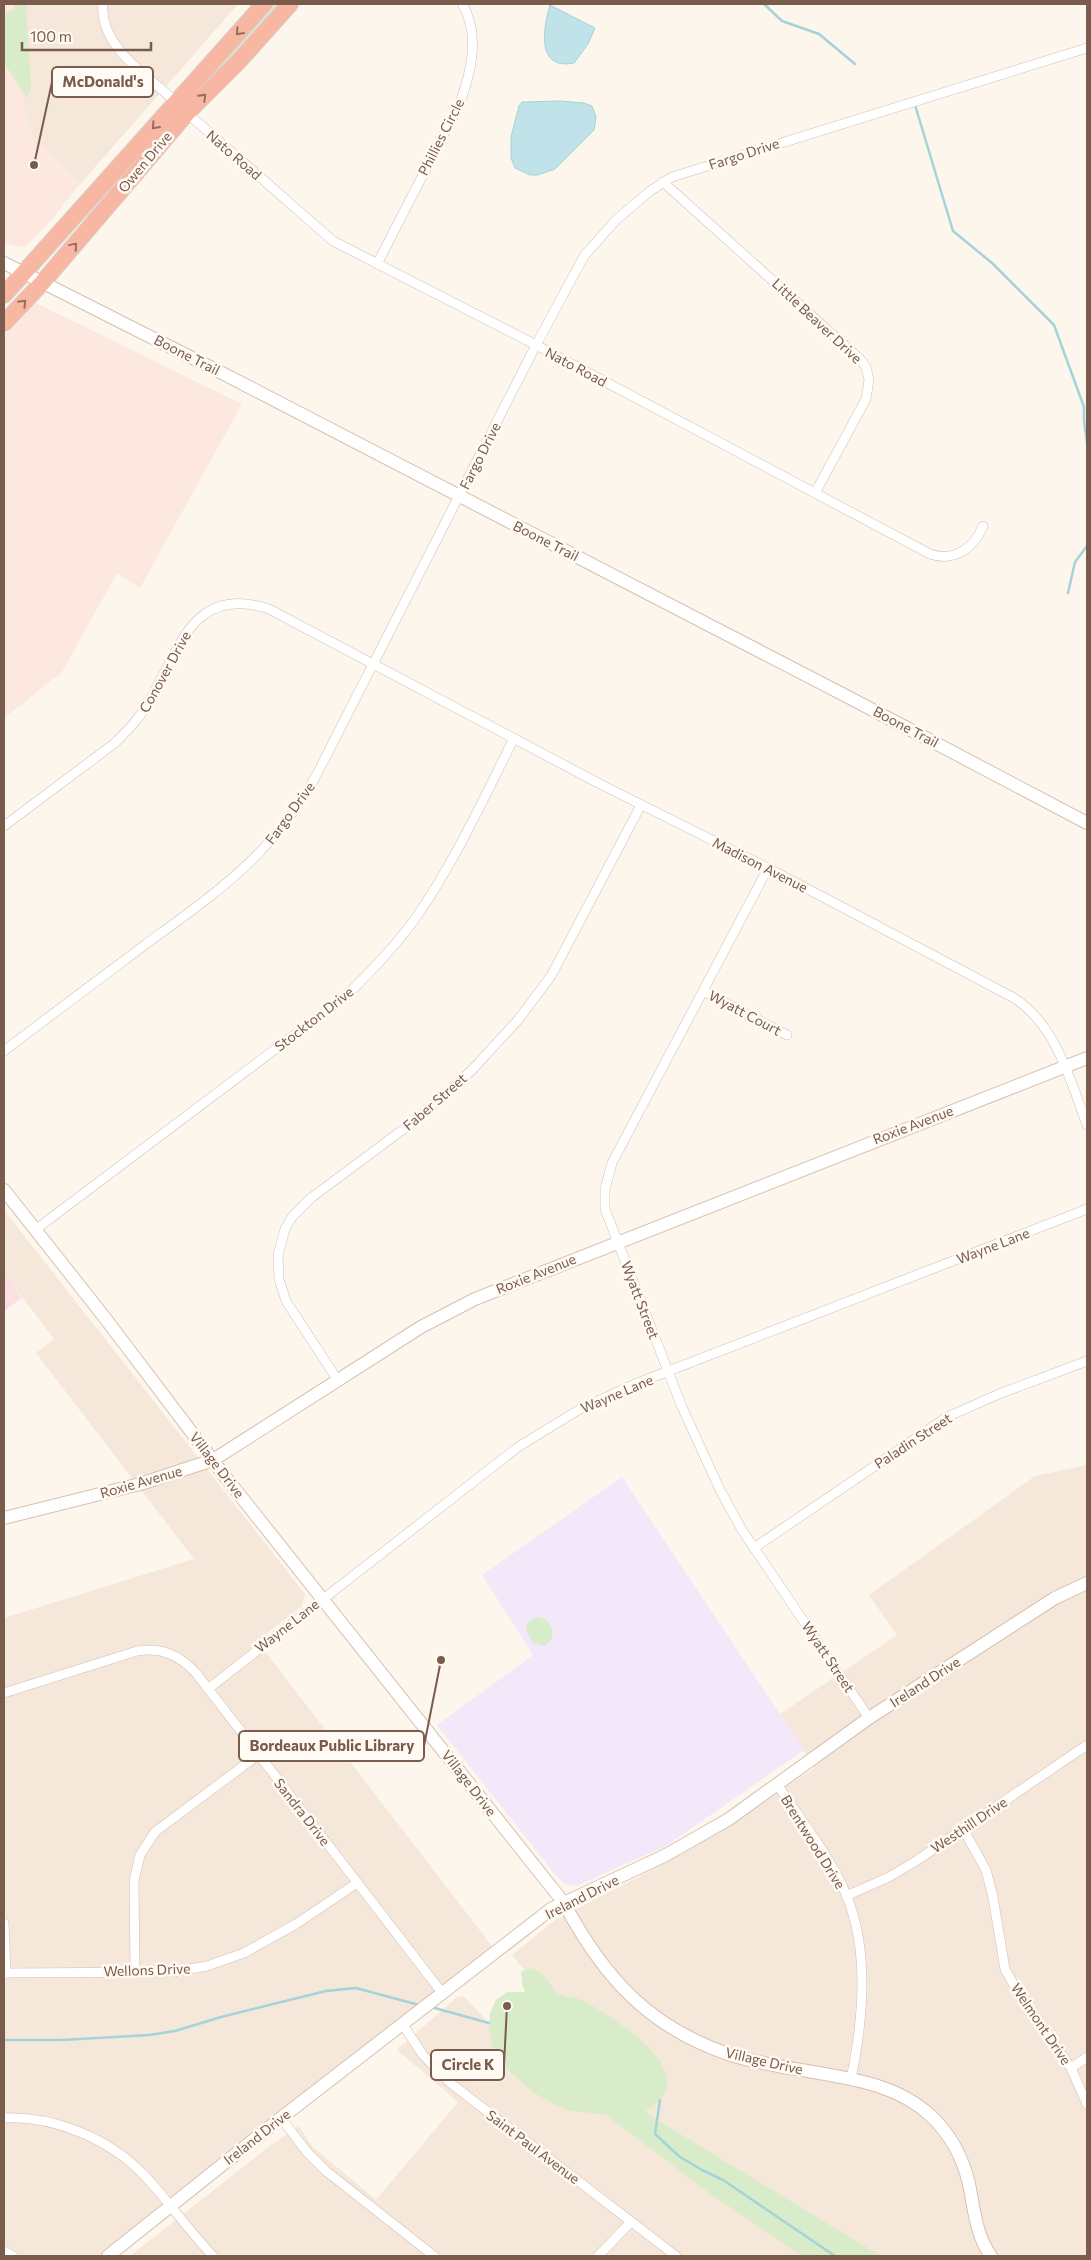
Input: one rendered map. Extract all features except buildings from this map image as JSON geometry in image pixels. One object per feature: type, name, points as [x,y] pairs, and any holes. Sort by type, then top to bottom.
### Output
[{"type":"highway","name":"Owen Drive","points":[[4,323],[42,283],[264,4]]},
{"type":"highway","name":"Owen Drive","points":[[4,295],[182,107],[238,62],[290,4]]},
{"type":"street","name":"Nato Road","points":[[103,4],[104,23],[112,43],[333,241],[536,345],[937,556],[945,557],[962,553],[976,540],[983,526]]},
{"type":"street","name":"Phillies Circle","points":[[377,264],[459,105],[465,89],[470,72],[472,36],[471,23],[462,4]]},
{"type":"street","name":"Fargo Drive","points":[[4,1051],[221,889],[264,849],[282,828],[307,793],[460,497],[536,345],[584,256],[616,220],[663,182],[672,177],[1087,48]]},
{"type":"street","name":"Little Beaver Drive","points":[[663,182],[860,359],[866,367],[869,380],[866,400],[815,493]]},
{"type":"street","name":"Boone Trail","points":[[4,263],[220,372],[850,698],[1087,823]]},
{"type":"street","name":"Conover Drive","points":[[4,826],[115,743],[129,729],[148,704],[183,636],[199,619],[219,607],[244,603],[269,609],[373,664]]},
{"type":"street","name":"Madison Avenue","points":[[373,664],[768,868],[1014,998],[1028,1008],[1042,1022],[1057,1048],[1087,1125]]},
{"type":"street","name":"Stockton Drive","points":[[35,1230],[346,996],[370,973],[416,918],[437,886],[514,738]]},
{"type":"street","name":"Faber Street","points":[[337,1379],[286,1301],[282,1290],[277,1267],[285,1229],[300,1206],[413,1122],[446,1094],[518,1020],[550,976],[641,804]]},
{"type":"street","name":"Wyatt Street","points":[[768,868],[612,1163],[606,1181],[604,1199],[607,1216],[668,1373],[720,1490],[754,1548],[870,1718]]},
{"type":"street","name":"Wyatt Court","points":[[703,991],[787,1035]]},
{"type":"street","name":"Roxie Avenue","points":[[4,1518],[140,1484],[213,1460],[337,1379],[421,1327],[460,1306],[617,1242],[1087,1058]]},
{"type":"street","name":"Village Drive","points":[[4,1190],[322,1599],[564,1903],[603,1967],[627,1993],[666,2025],[710,2048],[736,2056],[871,2083],[906,2097],[942,2127],[960,2155],[966,2171],[978,2229],[991,2256]]},
{"type":"street","name":"Wayne Lane","points":[[208,1688],[518,1447],[547,1428],[610,1395],[1087,1209]]},
{"type":"street","name":"Paladin Street","points":[[754,1548],[927,1429],[999,1394],[1087,1361]]},
{"type":"street","name":"Ireland Drive","points":[[108,2256],[281,2118],[551,1910],[624,1876],[706,1833],[870,1718],[1055,1598],[1087,1583]]},
{"type":"street","name":"Sandra Drive","points":[[4,1693],[147,1649],[164,1651],[180,1658],[208,1688],[443,1994]]},
{"type":"street","name":"Westhill Drive","points":[[846,1896],[889,1877],[1087,1745]]},
{"type":"street","points":[[135,1972],[134,1881],[140,1855],[146,1843],[162,1825],[258,1755]]},
{"type":"street","name":"Brentwood Drive","points":[[777,1784],[826,1857],[846,1896],[857,1933],[862,1989],[860,2021],[851,2079]]},
{"type":"street","name":"Welmont Drive","points":[[963,1829],[986,1870],[993,1897],[1005,1968],[1021,1998],[1071,2068],[1087,2104]]},
{"type":"street","name":"Wellons Drive","points":[[5,1973],[192,1970],[219,1963],[244,1953],[296,1924],[357,1883]]},
{"type":"street","points":[[4,1923],[5,1973]]},
{"type":"street","name":"Saint Paul Avenue","points":[[403,2024],[423,2056],[449,2082],[676,2256]]},
{"type":"street","points":[[1071,2068],[1087,2057]]},
{"type":"street","points":[[4,2118],[49,2122],[71,2129],[110,2147],[142,2173],[213,2256]]},
{"type":"street","points":[[281,2118],[307,2152],[326,2171],[434,2256]]},
{"type":"street","points":[[598,2256],[631,2222]]},
{"type":"street","points":[[4,2251],[13,2256]]},
{"type":"shaded area","points":[[4,4],[18,4],[19,10],[7,15],[19,86],[31,135],[81,183],[47,225],[26,246],[13,246],[4,242]]},
{"type":"shaded area","points":[[18,4],[238,4],[81,183],[31,135],[19,86],[7,15]]},
{"type":"shaded area","points":[[34,302],[242,404],[140,588],[117,573],[62,672],[4,718],[4,335]]},
{"type":"shaded area","points":[[4,1210],[305,1594],[302,1606],[257,1641],[492,1946],[103,2256],[4,2256],[4,1618],[194,1559],[36,1353],[54,1339],[4,1273]]},
{"type":"shaded area","points":[[4,1273],[22,1298],[4,1311]]},
{"type":"shaded area","points":[[1087,1465],[1087,2256],[865,2256],[651,2123],[512,1955],[554,1921],[686,1852],[815,1768],[780,1714],[897,1635],[869,1595],[1035,1476]]},
{"type":"shaded area","points":[[622,1477],[804,1750],[666,1846],[576,1886],[567,1885],[558,1878],[437,1725],[533,1655],[482,1575]]},
{"type":"shaded area","points":[[464,1996],[498,2033],[817,2256],[130,2256],[267,2148],[299,2126],[312,2146],[376,2200],[458,2102],[397,2050],[457,1997]]},
{"type":"green space","points":[[14,4],[26,4],[31,88],[27,98],[4,63],[4,14],[14,9]]},
{"type":"green space","points":[[271,4],[279,4],[139,161],[136,158]]},
{"type":"green space","points":[[536,1617],[546,1619],[552,1629],[552,1639],[545,1646],[533,1643],[526,1631],[527,1623]]},
{"type":"green space","points":[[532,1968],[544,1976],[557,1993],[581,2000],[632,2032],[662,2064],[667,2081],[663,2096],[646,2110],[649,2115],[881,2256],[802,2256],[712,2195],[606,2115],[566,2110],[534,2093],[507,2069],[492,2045],[489,2024],[490,2013],[496,2000],[507,1992],[525,1992],[521,1971]]},
{"type":"water","points":[[550,5],[595,28],[588,44],[574,63],[562,64],[553,61],[548,54],[544,36]]},
{"type":"water","points":[[560,101],[584,103],[592,106],[596,117],[594,130],[555,169],[538,175],[530,175],[515,168],[511,158],[511,137],[519,106],[522,102]]},
{"type":"waterway","points":[[764,4],[782,21],[819,34],[855,64]]},
{"type":"waterway","points":[[915,105],[953,231],[992,263],[1054,325],[1084,407],[1087,443]]},
{"type":"waterway","points":[[1068,593],[1075,562],[1087,546]]},
{"type":"waterway","points":[[4,2040],[62,2040],[149,2035],[175,2031],[221,2017],[326,1991],[356,1988],[419,2005]]},
{"type":"waterway","points":[[431,2007],[489,2023]]},
{"type":"waterway","points":[[660,2100],[655,2134],[680,2157],[723,2180],[835,2256]]},
{"type":"place","name":"McDonald's","points":[[34,165]]},
{"type":"place","name":"Bordeaux Public Library","points":[[441,1660]]},
{"type":"place","name":"Circle K","points":[[507,2006]]}]
